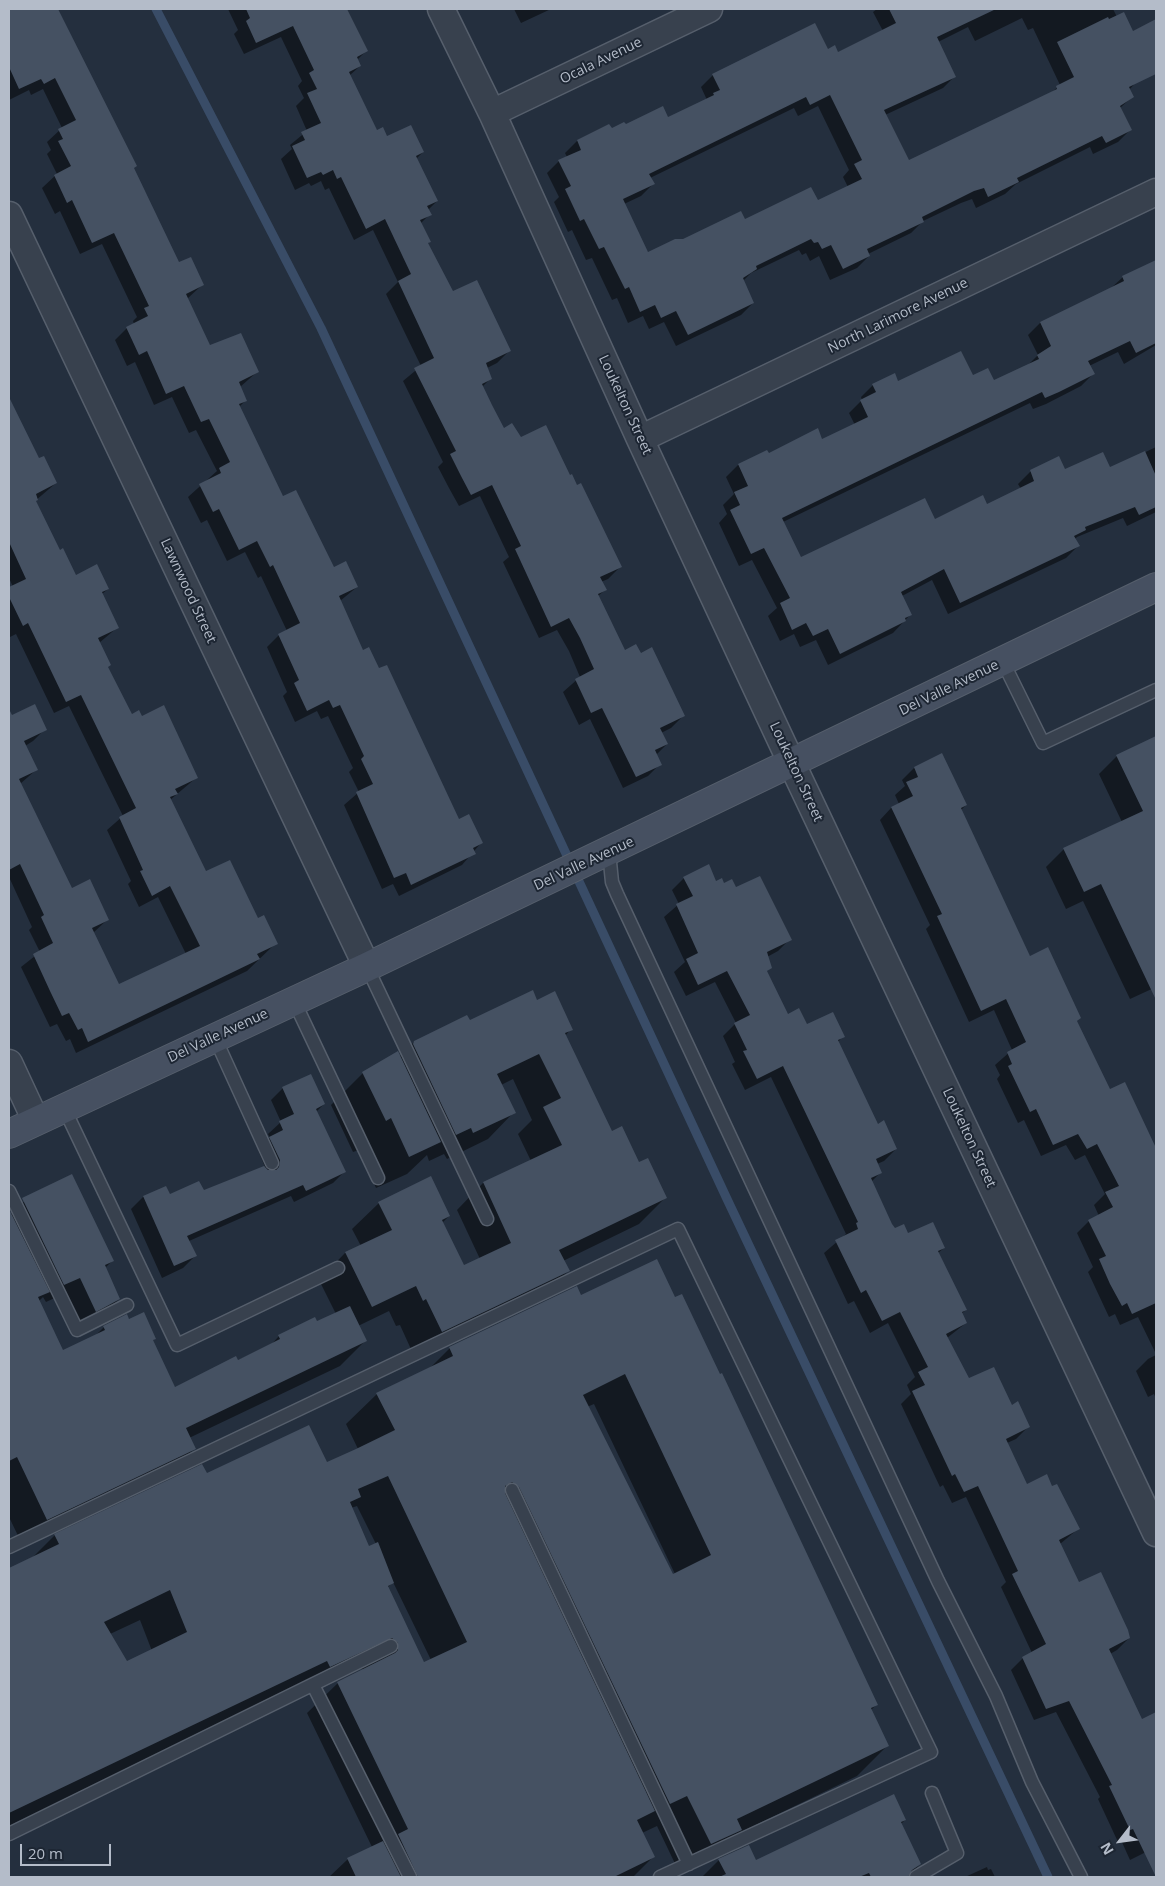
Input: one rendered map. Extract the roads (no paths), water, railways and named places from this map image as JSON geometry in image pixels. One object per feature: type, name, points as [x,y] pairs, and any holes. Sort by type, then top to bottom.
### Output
[{"type":"street","name":"Loukelton Street","points":[[441,9],[492,113],[640,439],[792,764],[1156,1533]]},
{"type":"street","name":"Ocala Avenue","points":[[492,113],[709,9]]},
{"type":"street","name":"North Larimore Avenue","points":[[640,439],[1156,192]]},
{"type":"street","name":"Lawnwood Street","points":[[9,215],[367,967]]},
{"type":"street","name":"Del Valle Avenue","points":[[9,1134],[367,967],[792,764],[1156,587]]},
{"type":"street","points":[[9,1063],[36,1120]]},
{"type":"lane","points":[[1003,662],[1043,743],[1156,690]]},
{"type":"lane","points":[[601,855],[625,912],[938,1581],[996,1696],[1032,1782],[1081,1877]]},
{"type":"lane","points":[[367,967],[486,1219]]},
{"type":"lane","points":[[294,1001],[378,1178]]},
{"type":"lane","points":[[215,1038],[272,1163]]},
{"type":"lane","points":[[64,1108],[177,1345],[338,1268]]},
{"type":"lane","points":[[9,1191],[77,1330],[127,1305]]},
{"type":"lane","points":[[9,1547],[678,1229],[930,1752],[660,1877]]},
{"type":"lane","points":[[512,1490],[689,1864]]},
{"type":"lane","points":[[9,1834],[391,1646]]},
{"type":"lane","points":[[313,1685],[410,1877]]},
{"type":"lane","points":[[916,1877],[957,1853],[932,1793]]},
{"type":"waterway","points":[[156,9],[321,328],[727,1199],[1048,1877]]}]
